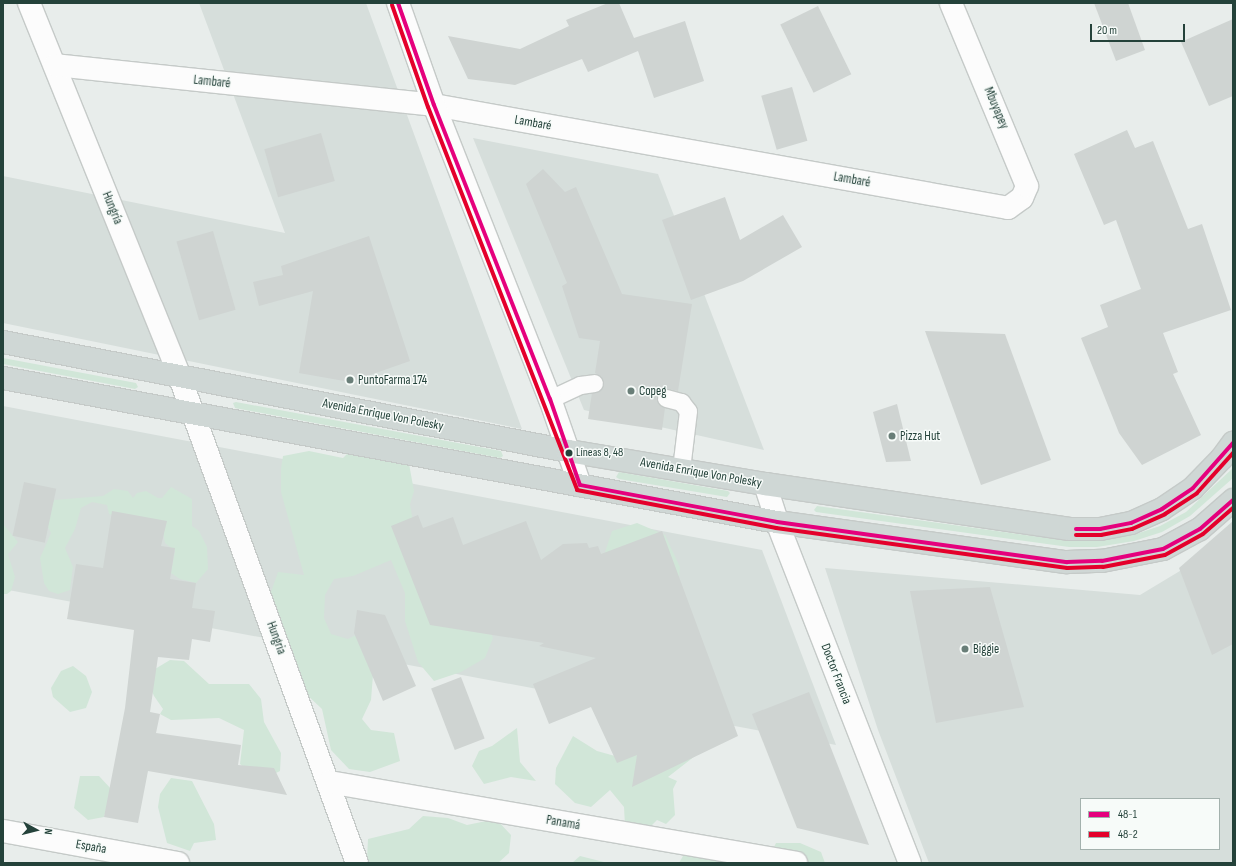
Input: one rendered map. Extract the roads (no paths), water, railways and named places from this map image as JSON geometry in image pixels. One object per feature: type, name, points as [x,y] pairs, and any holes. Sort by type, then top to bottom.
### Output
[{"type":"main road","name":"Avenida Enrique Von Polesky","points":[[3,342],[568,451],[765,484],[1056,527],[1100,529],[1131,522],[1162,509],[1193,488],[1222,458],[1233,443]]},
{"type":"main road","points":[[3,378],[777,522],[1067,562],[1102,561],[1163,549],[1200,529],[1233,500]]},
{"type":"street","name":"Hungría","points":[[29,3],[179,375],[192,414]]},
{"type":"street","points":[[398,3],[434,105],[550,398],[580,485]]},
{"type":"street","name":"Mbuyapey","points":[[951,3],[1027,186],[1022,198],[1008,208]]},
{"type":"street","name":"Lambaré","points":[[55,66],[434,105],[1008,208]]},
{"type":"street","name":"Hungria","points":[[192,414],[329,782],[357,863]]},
{"type":"street","name":"Doctor Francia","points":[[765,484],[777,522],[910,863]]},
{"type":"street","name":"Panamá","points":[[329,782],[796,863]]},
{"type":"street","name":"España","points":[[3,831],[178,863]]},
{"type":"lane","points":[[550,398],[580,386],[594,383]]},
{"type":"lane","points":[[666,398],[681,402],[688,411],[681,469]]},
{"type":"place","name":"PuntoFarma 174","points":[[350,380]]},
{"type":"place","name":"Copeg","points":[[631,391]]},
{"type":"place","name":"Pizza Hut","points":[[892,436]]},
{"type":"place","name":"Líneas 8, 48","points":[[569,453]]},
{"type":"place","name":"Biggie","points":[[965,649]]}]
